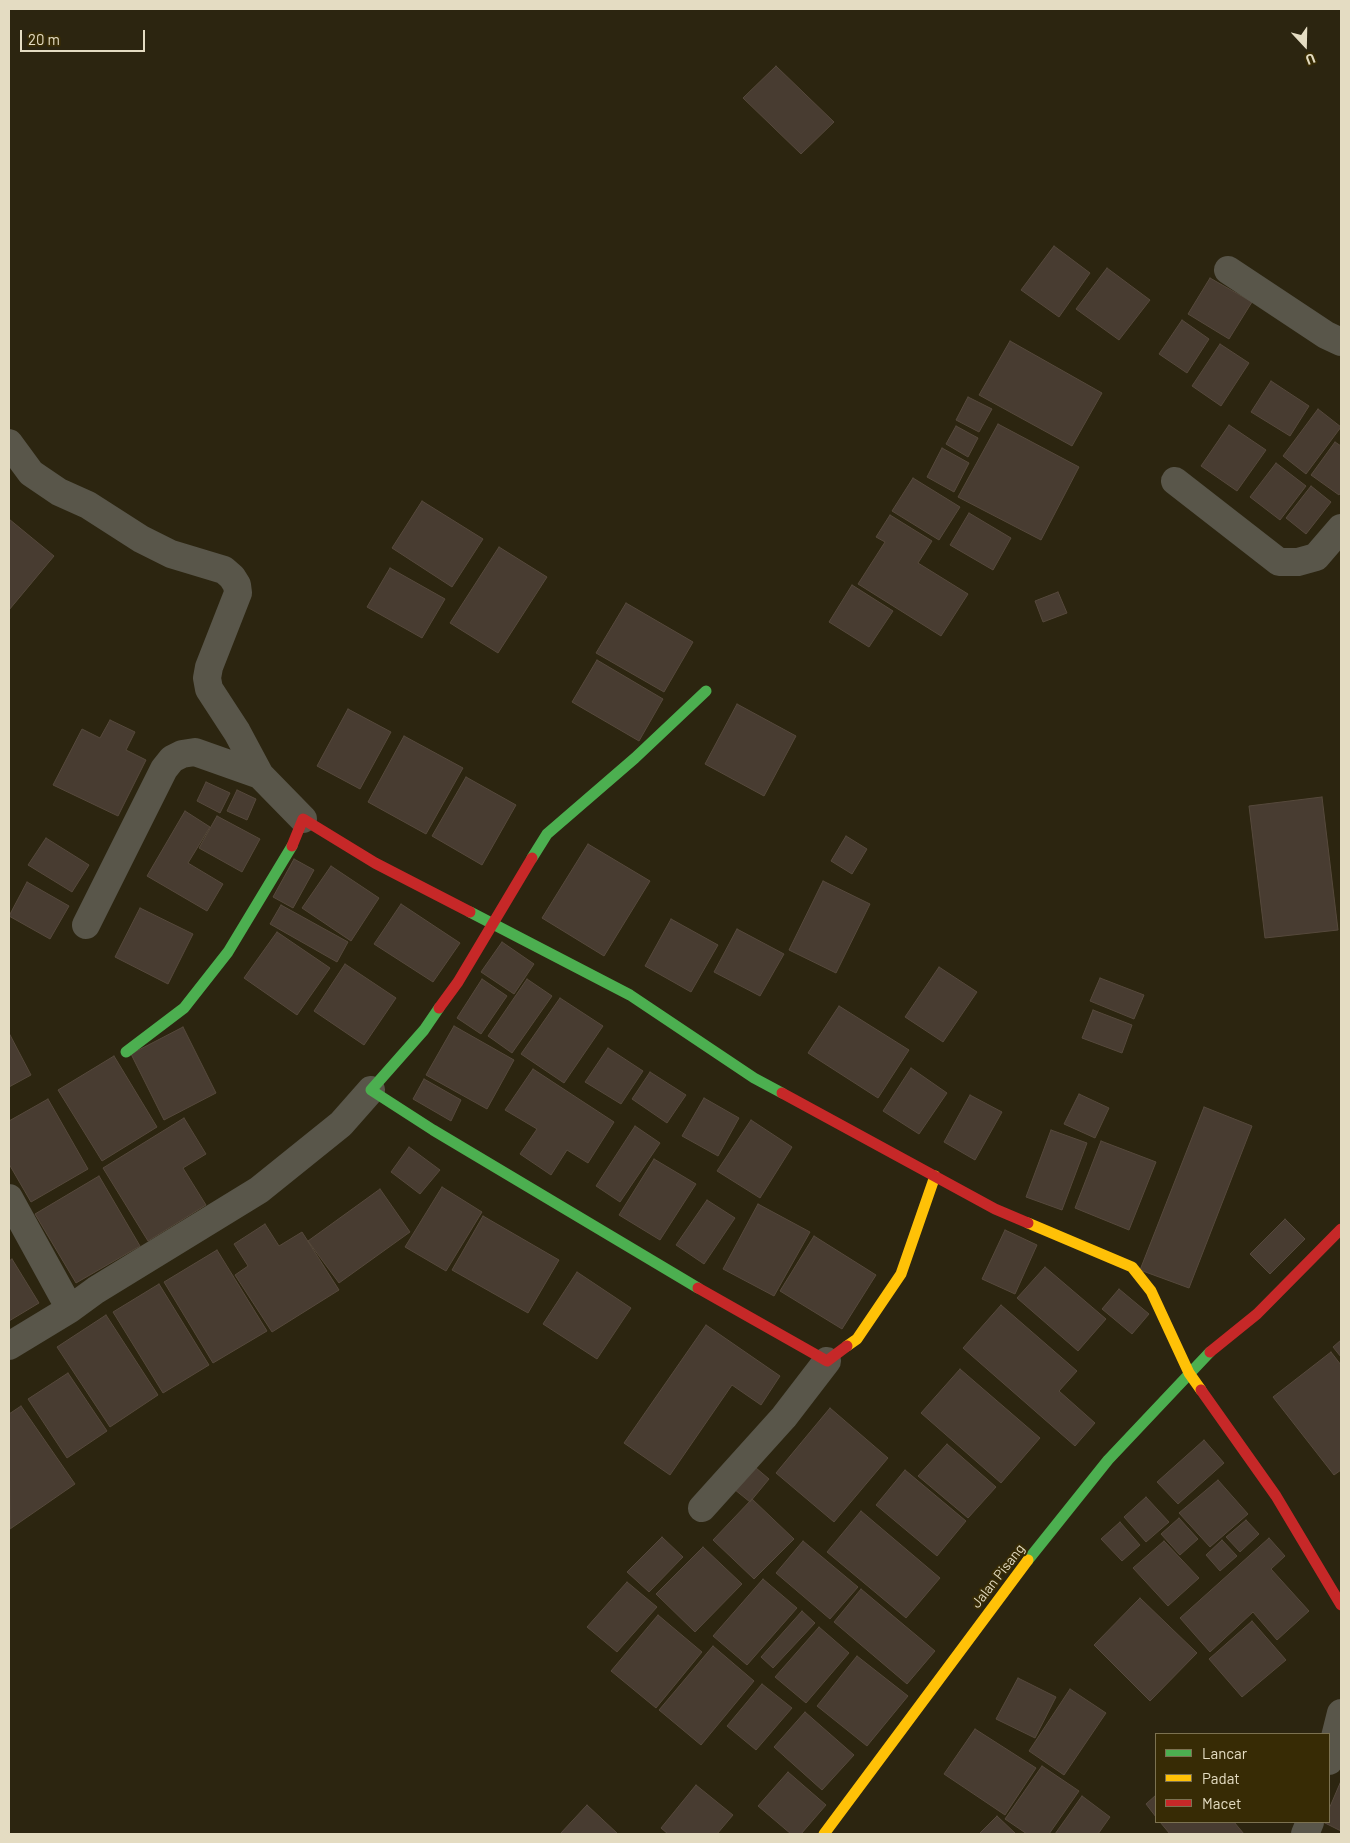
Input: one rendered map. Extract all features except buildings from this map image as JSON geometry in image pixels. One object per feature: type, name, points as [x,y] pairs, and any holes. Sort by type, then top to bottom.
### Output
[{"type":"street","points":[[1228,270],[1326,335],[1341,342]]},
{"type":"street","points":[[9,443],[31,473],[59,492],[88,505],[141,539],[171,554],[224,570],[232,577],[237,585],[238,593],[207,678],[210,689],[237,732],[260,775],[303,819],[375,863],[630,995],[754,1078],[995,1209],[1132,1266],[1152,1291],[1189,1373],[1276,1496],[1341,1605]]},
{"type":"street","points":[[1175,481],[1279,562],[1298,562],[1316,557],[1341,528]]},
{"type":"street","points":[[9,1346],[259,1190],[341,1124],[424,1030],[458,982],[547,834],[635,758],[706,691]]},
{"type":"street","points":[[86,925],[164,769],[172,759],[182,754],[195,752],[260,775]]},
{"type":"street","points":[[126,1052],[184,1008],[228,952],[256,902],[296,839],[303,819]]},
{"type":"street","points":[[371,1090],[686,1281],[827,1361]]},
{"type":"street","points":[[702,1508],[784,1417],[827,1361],[857,1339],[901,1274],[935,1176]]},
{"type":"street","points":[[9,1198],[70,1309]]},
{"type":"street","name":"Jalan Pisang","points":[[824,1834],[998,1600],[1108,1460],[1189,1373],[1256,1314],[1341,1229]]},
{"type":"street","points":[[1330,1757],[1341,1713]]},
{"type":"traffic: fast","points":[[532,858],[547,834],[635,758],[706,691]]},
{"type":"traffic: fast","points":[[126,1052],[184,1008],[228,952],[292,846]]},
{"type":"traffic: fast","points":[[470,912],[630,995],[754,1078],[782,1093]]},
{"type":"traffic: fast","points":[[439,1008],[424,1030],[371,1090],[433,1130],[698,1288]]},
{"type":"traffic: fast","points":[[1028,1560],[1108,1460],[1210,1352]]},
{"type":"traffic: slow","points":[[847,1346],[857,1339],[901,1274],[935,1176]]},
{"type":"traffic: slow","points":[[1028,1223],[1132,1267],[1151,1291],[1189,1373],[1201,1390]]},
{"type":"traffic: slow","points":[[824,1834],[1028,1560]]},
{"type":"traffic: jam","points":[[292,846],[303,819],[375,863],[470,912]]},
{"type":"traffic: jam","points":[[439,1008],[458,982],[532,858]]},
{"type":"traffic: jam","points":[[782,1093],[995,1209],[1028,1223]]},
{"type":"traffic: jam","points":[[1210,1352],[1257,1314],[1341,1229]]},
{"type":"traffic: jam","points":[[698,1288],[827,1361],[847,1346]]},
{"type":"traffic: jam","points":[[1201,1390],[1276,1496],[1341,1605]]}]
